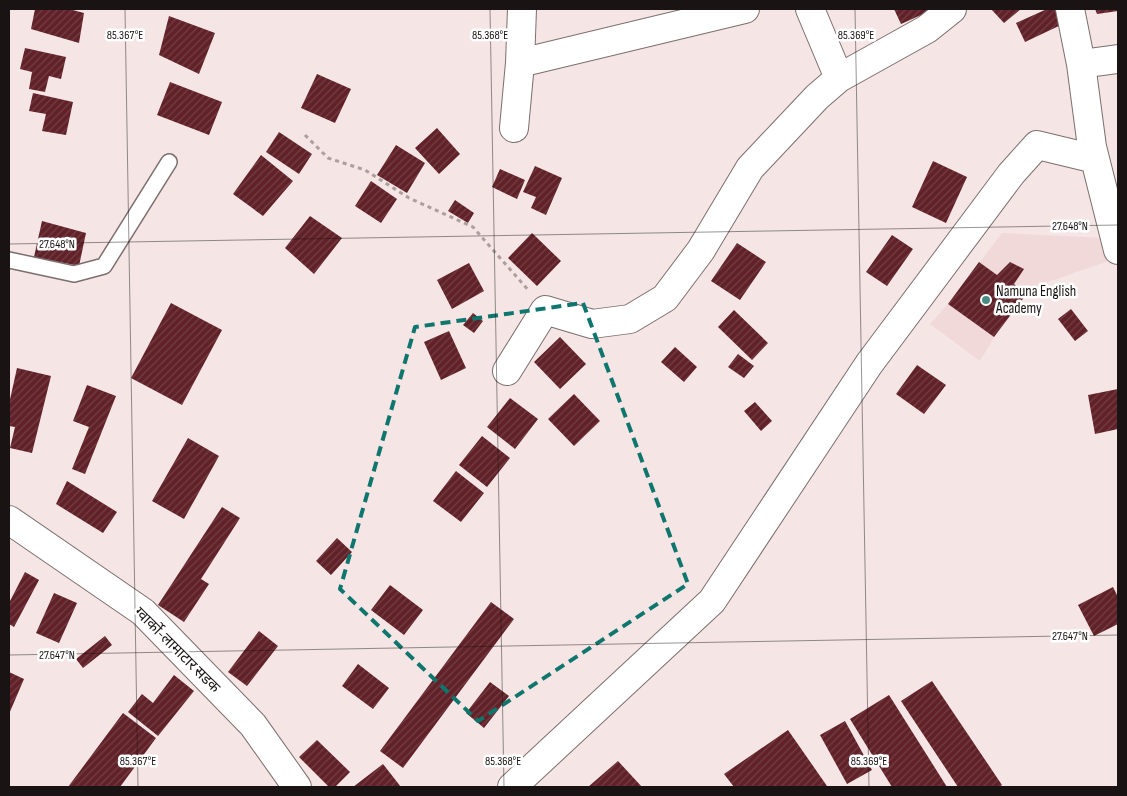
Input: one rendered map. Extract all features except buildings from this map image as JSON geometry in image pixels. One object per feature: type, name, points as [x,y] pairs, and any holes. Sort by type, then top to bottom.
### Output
[{"type":"street","points":[[514,128],[520,63],[522,9]]},
{"type":"street","points":[[520,63],[745,9]]},
{"type":"street","points":[[810,9],[839,78]]},
{"type":"street","points":[[507,371],[545,310],[592,324],[630,319],[665,298],[701,250],[750,168],[817,97],[839,78],[927,29],[952,9]]},
{"type":"street","points":[[1070,9],[1081,64],[1092,148],[1112,206],[1118,250]]},
{"type":"street","points":[[1081,64],[1118,59]]},
{"type":"street","points":[[512,787],[712,601],[869,364],[1011,174],[1037,145],[1095,159]]},
{"type":"street","name":"ग्वार्को-लामाटार सडक","points":[[9,520],[143,612],[253,725],[297,787]]},
{"type":"lane","points":[[9,260],[74,274],[104,266],[170,162]]},
{"type":"path","points":[[304,135],[328,158],[365,170],[409,198],[473,227],[545,310]]},
{"type":"highlighted area","points":[[583,303],[688,584],[478,721],[340,589],[415,327]]},
{"type":"shaded area","name":"Namuna English Academy","points":[[1002,233],[1105,238],[1108,261],[1040,285],[1025,296],[994,337],[980,361],[930,324],[948,304]]},
{"type":"place","name":"Namuna English Academy","points":[[986,300]]}]
